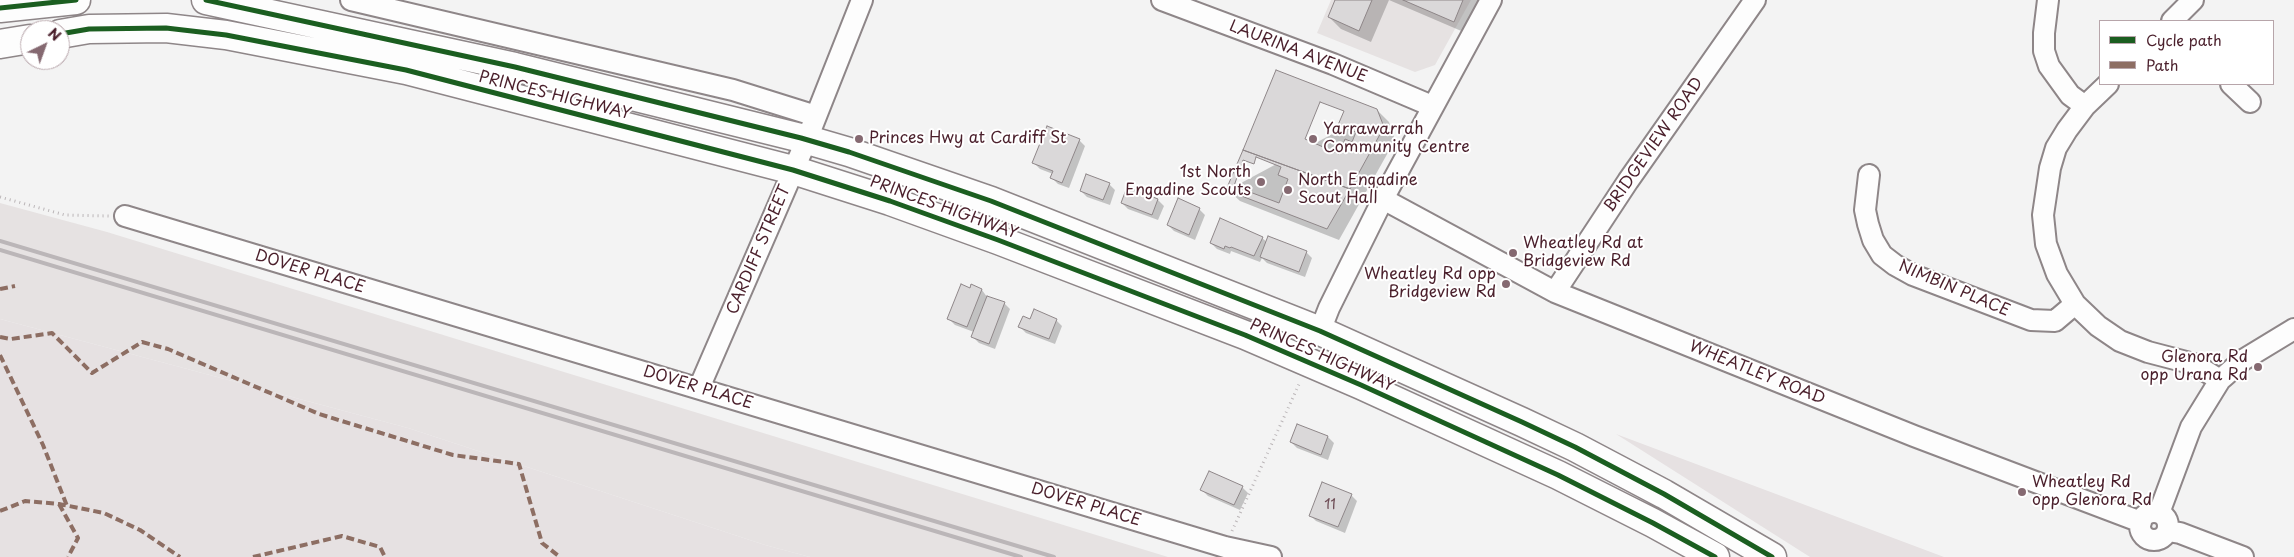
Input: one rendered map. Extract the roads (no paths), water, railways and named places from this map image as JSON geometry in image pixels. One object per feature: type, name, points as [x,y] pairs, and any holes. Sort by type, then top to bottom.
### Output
[{"type":"highway","points":[[0,8],[76,0]]},
{"type":"highway","name":"PRINCES HIGHWAY","points":[[206,0],[515,67],[812,128],[1320,331],[1575,447],[1664,494],[1772,557]]},
{"type":"highway","name":"PRINCES HIGHWAY","points":[[70,32],[90,29],[166,28],[236,37],[406,70],[793,170],[890,201],[1245,335],[1361,385],[1541,468],[1653,523],[1714,557]]},
{"type":"highway","points":[[0,44],[20,41]]},
{"type":"highway","points":[[1245,335],[1294,336],[1320,331],[1329,350],[1338,358],[1506,432],[1519,441],[1541,468]]},
{"type":"street","points":[[351,0],[733,90],[812,128]]},
{"type":"street","name":"CARDIFF STREET","points":[[699,388],[812,128],[862,0]]},
{"type":"street","name":"LAURINA AVENUE","points":[[1162,0],[1333,64],[1432,106]]},
{"type":"street","points":[[1320,331],[1329,308],[1383,199],[1491,0]]},
{"type":"street","name":"BRIDGEVIEW ROAD","points":[[1555,292],[1628,181],[1755,0]]},
{"type":"street","points":[[2048,0],[2044,51],[2049,66],[2070,95],[2085,106]]},
{"type":"street","points":[[2173,20],[2193,0]]},
{"type":"street","points":[[2107,85],[2085,106],[2066,130],[2056,148],[2050,168],[2043,215],[2046,244],[2057,274],[2075,304],[2098,326],[2120,340],[2148,352],[2194,364],[2220,380]]},
{"type":"street","points":[[2232,85],[2250,102]]},
{"type":"street","name":"NIMBIN PLACE","points":[[1869,175],[1865,210],[1868,224],[1873,240],[1882,255],[1895,265],[1913,275],[2031,320],[2055,321],[2075,304]]},
{"type":"street","name":"WHEATLEY ROAD","points":[[1383,199],[1555,292],[1914,436],[2141,522]]},
{"type":"street","name":"DOVER PLACE","points":[[126,216],[1225,546],[1271,557]]},
{"type":"street","points":[[2159,513],[2191,427],[2220,380],[2267,344],[2294,329]]},
{"type":"street","points":[[2150,512],[2159,513],[2166,518],[2168,531],[2162,538],[2148,538],[2142,532],[2141,522],[2150,512]]},
{"type":"street","points":[[2168,531],[2180,533],[2243,557]]},
{"type":"railway","points":[[0,241],[1054,557]]},
{"type":"railway","points":[[0,250],[1021,557]]},
{"type":"place","name":"Princes Hwy at Cardiff St","points":[[859,139]]},
{"type":"place","name":"Yarrawarrah Community Centre","points":[[1313,139]]},
{"type":"place","name":"1st North Engadine Scouts","points":[[1261,182]]},
{"type":"place","name":"North Engadine Scout Hall","points":[[1288,190]]},
{"type":"place","name":"Wheatley Rd at Bridgeview Rd","points":[[1513,253]]},
{"type":"place","name":"Wheatley Rd opp Bridgeview Rd","points":[[1506,284]]},
{"type":"place","name":"Glenora Rd opp Urana Rd","points":[[2258,367]]},
{"type":"place","name":"Wheatley Rd opp Glenora Rd","points":[[2022,492]]}]
